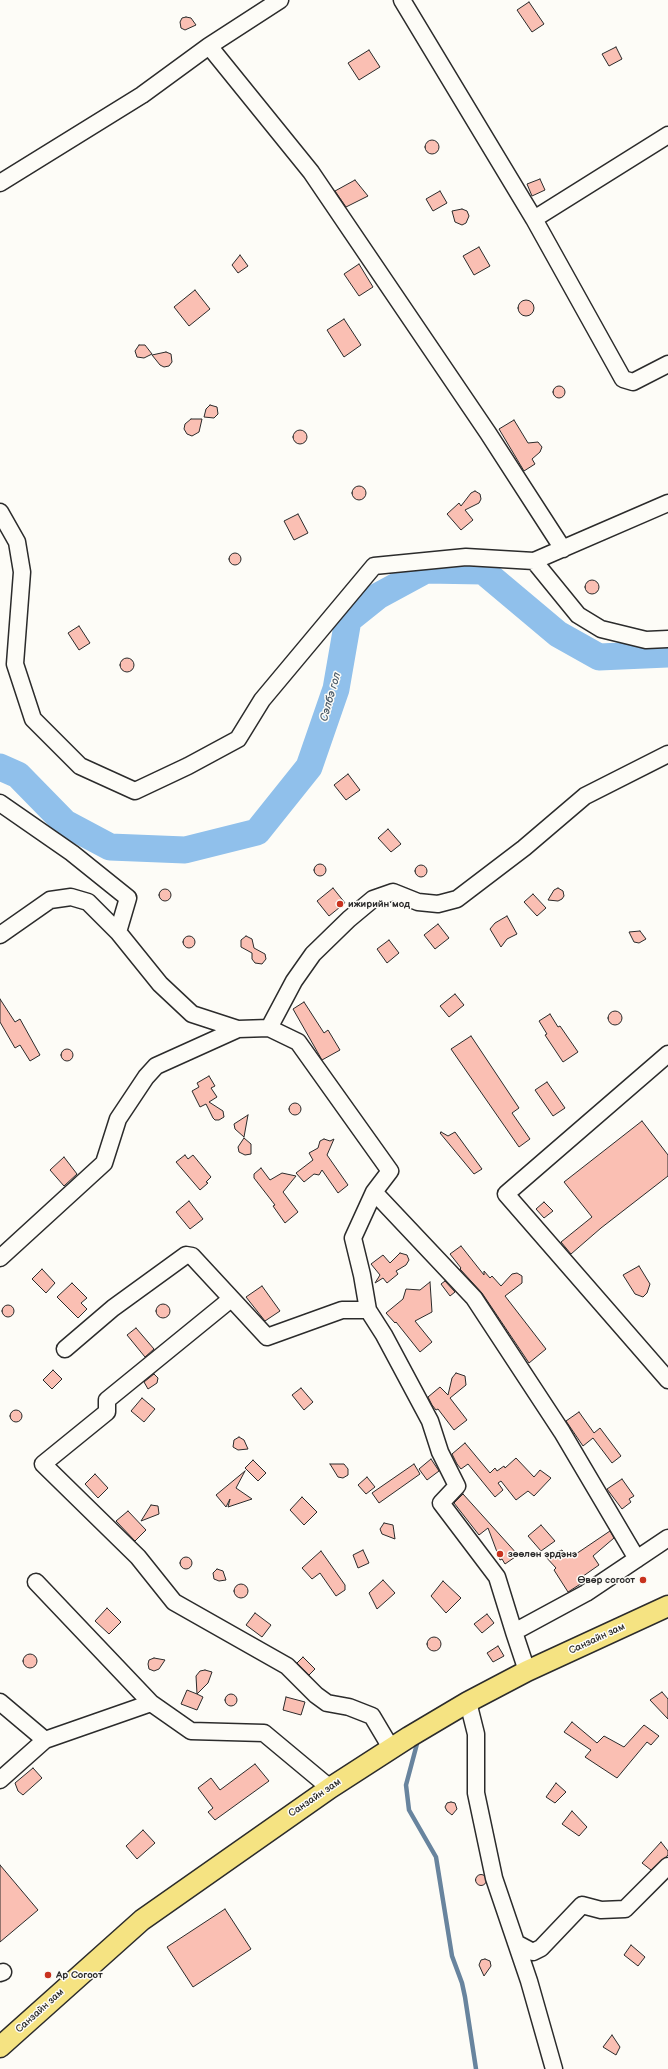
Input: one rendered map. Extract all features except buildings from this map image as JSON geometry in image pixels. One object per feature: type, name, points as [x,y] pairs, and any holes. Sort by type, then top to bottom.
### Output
[{"type":"main road","name":"Санзайн зам","points":[[0,2047],[142,1920],[330,1788],[390,1748],[468,1702],[528,1670],[668,1606]]},
{"type":"street","points":[[0,183],[142,94],[209,46],[280,0]]},
{"type":"street","points":[[402,0],[534,219],[623,379],[633,382],[668,364]]},
{"type":"street","points":[[209,46],[310,172],[488,433],[563,549]]},
{"type":"street","points":[[534,219],[668,135]]},
{"type":"street","points":[[0,512],[17,542],[22,572],[15,664],[33,719],[80,766],[135,791],[188,766],[238,739],[262,700],[374,566],[466,557],[534,561],[668,502]]},
{"type":"street","points":[[534,561],[578,615],[601,629],[646,640],[668,639]]},
{"type":"street","points":[[269,1028],[294,981],[314,954],[348,919],[373,899],[393,892],[418,902],[438,904],[457,899],[524,848],[585,796],[668,754]]},
{"type":"street","points":[[0,803],[72,853],[128,898],[118,932]]},
{"type":"street","points":[[0,935],[50,900],[71,897],[88,902],[118,932],[160,984],[192,1014],[238,1029],[269,1028],[298,1042],[390,1170],[374,1192],[353,1238],[362,1275],[368,1310],[384,1335],[430,1421],[440,1452],[457,1486],[441,1503],[497,1577],[514,1632],[528,1670]]},
{"type":"street","points":[[0,1258],[104,1163],[118,1119],[146,1077],[156,1066],[238,1029]]},
{"type":"street","points":[[668,1054],[506,1194],[668,1380]]},
{"type":"street","points":[[374,1192],[474,1298],[562,1432],[637,1559]]},
{"type":"street","points":[[65,1349],[114,1308],[186,1255],[192,1256],[268,1337],[342,1310],[368,1310]]},
{"type":"street","points":[[231,1298],[107,1400],[107,1412],[43,1464],[138,1557],[174,1602],[287,1666],[316,1696],[327,1703],[349,1707],[372,1716],[390,1748]]},
{"type":"street","points":[[514,1632],[586,1593],[668,1538]]},
{"type":"street","points":[[36,1582],[151,1703],[191,1731],[264,1733],[330,1788]]},
{"type":"street","points":[[0,1702],[45,1740]]},
{"type":"street","points":[[468,1702],[476,1734],[476,1793],[494,1878],[529,1981],[554,2069]]},
{"type":"street","points":[[0,1780],[45,1740],[151,1703]]},
{"type":"street","points":[[516,1943],[533,1952],[541,1948],[582,1905],[601,1910],[624,1910],[668,1866]]},
{"type":"waterway","name":"Сэлбэ гол","points":[[0,767],[18,775],[65,823],[110,847],[185,850],[257,832],[309,767],[336,689],[348,620],[378,596],[426,570],[483,571],[558,634],[599,657],[668,654]]},
{"type":"waterway","points":[[418,1740],[406,1785],[409,1810],[436,1857],[452,1956],[462,1983],[465,1997],[476,2069]]},
{"type":"place","name":"ижирийн мод","points":[[340,904]]},
{"type":"place","name":"зөөлөн эрдэнэ","points":[[500,1554]]},
{"type":"place","name":"Өвөр согоот","points":[[643,1580]]},
{"type":"place","name":"Ар Согоот","points":[[48,1975]]}]
